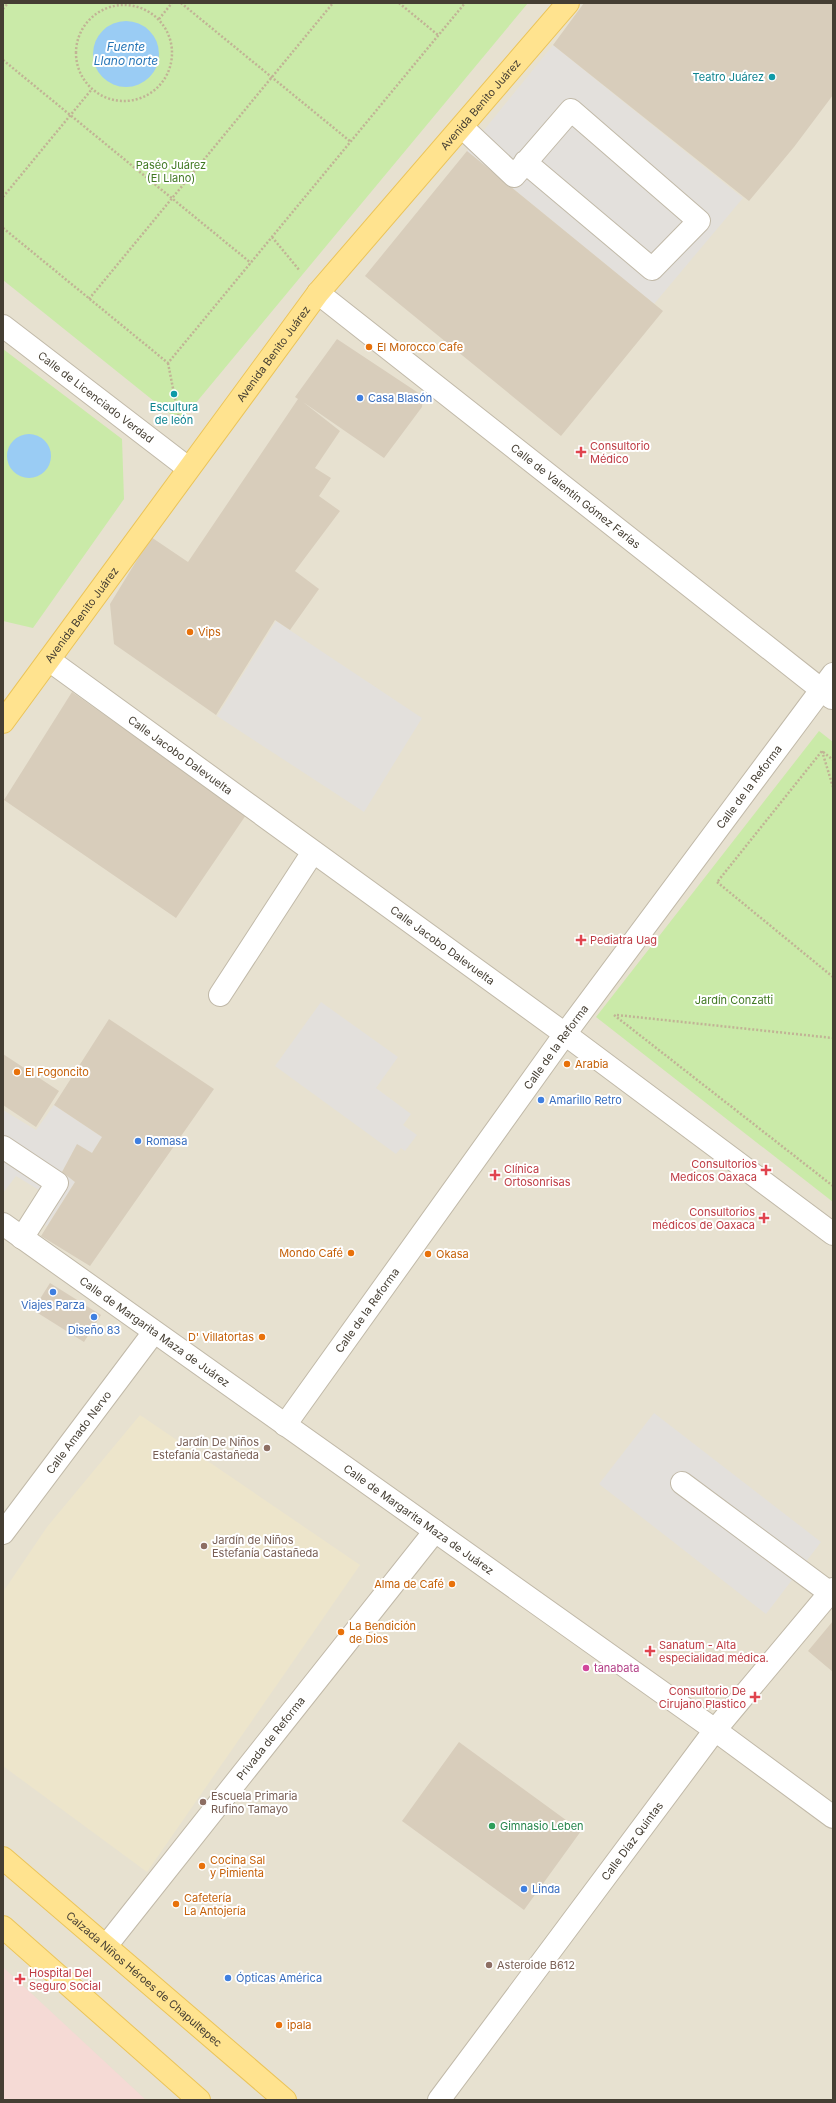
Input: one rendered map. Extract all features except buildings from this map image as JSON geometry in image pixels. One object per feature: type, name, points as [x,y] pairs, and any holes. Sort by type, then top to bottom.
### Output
[{"type":"main road","name":"Avenida Benito Juárez","points":[[3,722],[188,468],[318,293],[568,3]]},
{"type":"main road","name":"Calzada Niños Héroes de Chapultepec","points":[[3,1858],[285,2100]]},
{"type":"main road","points":[[3,1927],[198,2100]]},
{"type":"street","points":[[462,127],[514,176],[525,162],[571,110],[699,221],[652,269],[525,162]]},
{"type":"street","name":"Calle de Valentín Gómez Farías","points":[[318,293],[829,687]]},
{"type":"street","name":"Calle de Licenciado Verdad","points":[[3,326],[188,468]]},
{"type":"street","name":"Calle Jacobo Dalevuelta","points":[[49,660],[565,1034],[833,1234]]},
{"type":"street","name":"Calle de la Reforma","points":[[285,1425],[565,1034],[829,687]]},
{"type":"street","points":[[220,995],[313,852]]},
{"type":"street","points":[[3,1147],[57,1183],[22,1238]]},
{"type":"street","name":"Calle de Margarita Maza de Juárez","points":[[3,1224],[715,1730],[833,1817]]},
{"type":"street","name":"Calle Amado Nervo","points":[[3,1532],[154,1332]]},
{"type":"street","points":[[682,1483],[832,1591]]},
{"type":"street","name":"Privada de Reforma","points":[[106,1946],[435,1531]]},
{"type":"street","name":"Calle Díaz Quintas","points":[[438,2100],[715,1730],[832,1591]]},
{"type":"path","points":[[3,9],[8,3]]},
{"type":"path","points":[[159,19],[172,3]]},
{"type":"path","points":[[181,3],[351,142]]},
{"type":"path","points":[[89,299],[333,3]]},
{"type":"path","points":[[399,3],[438,35]]},
{"type":"path","points":[[168,364],[465,3]]},
{"type":"path","points":[[132,5],[146,10],[159,19],[167,31],[172,45],[173,60],[168,74],[160,87],[141,98],[119,102],[105,97],[92,89],[82,77],[77,63],[76,47],[81,32],[89,20],[102,10],[116,6],[132,5]]},
{"type":"path","points":[[3,60],[251,263]]},
{"type":"path","points":[[3,197],[92,89]]},
{"type":"path","points":[[3,228],[168,364],[188,468]]},
{"type":"path","points":[[272,237],[318,293]]},
{"type":"path","points":[[822,751],[833,760]]},
{"type":"path","points":[[822,751],[833,787]]},
{"type":"path","points":[[712,888],[822,751]]},
{"type":"path","points":[[717,882],[833,977]]},
{"type":"path","points":[[614,1014],[619,1008]]},
{"type":"path","points":[[614,1014],[833,1038]]},
{"type":"path","points":[[614,1014],[833,1186]]},
{"type":"shaded area","points":[[3,3],[833,3],[833,2100],[3,2100]]},
{"type":"shaded area","points":[[553,45],[743,198],[654,304],[467,151]]},
{"type":"shaded area","points":[[276,621],[422,718],[364,812],[217,716]]},
{"type":"shaded area","points":[[321,1002],[398,1057],[376,1088],[411,1114],[403,1125],[417,1135],[405,1151],[401,1148],[396,1154],[275,1066]]},
{"type":"shaded area","points":[[54,1105],[102,1137],[92,1153],[77,1145],[62,1172],[75,1182],[47,1226],[27,1212],[39,1190],[16,1176],[3,1193],[3,1110],[36,1130]]},
{"type":"shaded area","points":[[654,1413],[821,1542],[766,1614],[599,1484]]},
{"type":"shaded area","points":[[140,1415],[360,1565],[147,1872],[3,1766],[3,1592],[47,1527]]},
{"type":"shaded area","points":[[3,1967],[146,2100],[3,2100]]},
{"type":"green space","name":"Paséo Juárez (El Llano)","points":[[3,3],[528,3],[180,422],[3,280]]},
{"type":"green space","points":[[3,349],[122,439],[124,499],[33,628],[3,621]]},
{"type":"green space","name":"Jardín Conzatti","points":[[819,731],[833,742],[833,1202],[596,1017]]},
{"type":"water","name":"Fuente Llano norte","points":[[126,21],[139,24],[149,31],[156,41],[159,54],[156,67],[149,77],[139,84],[126,87],[113,84],[103,77],[96,67],[93,54],[96,41],[103,31],[113,24]]},
{"type":"water","points":[[29,434],[41,438],[47,444],[51,456],[47,468],[41,474],[29,478],[17,474],[11,468],[7,456],[11,444],[17,438]]},
{"type":"place","name":"Teatro Juárez","points":[[772,77]]},
{"type":"place","name":"El Morocco Cafe","points":[[369,347]]},
{"type":"place","name":"Escultura de león","points":[[174,394]]},
{"type":"place","name":"Casa Blasón","points":[[360,398]]},
{"type":"place","name":"Consultorio Médico","points":[[581,452]]},
{"type":"place","name":"Vips","points":[[190,632]]},
{"type":"place","name":"Pediatra Uag","points":[[581,940]]},
{"type":"place","name":"Arabia","points":[[567,1064]]},
{"type":"place","name":"El Fogoncito","points":[[17,1072]]},
{"type":"place","name":"Amarillo Retro","points":[[541,1100]]},
{"type":"place","name":"Romasa","points":[[138,1141]]},
{"type":"place","name":"Consultorios Medicos Oaxaca","points":[[766,1170]]},
{"type":"place","name":"Clínica Ortosonrisas","points":[[495,1175]]},
{"type":"place","name":"Consultorios médicos de Oaxaca","points":[[764,1218]]},
{"type":"place","name":"Mondo Café","points":[[351,1253]]},
{"type":"place","name":"Okasa","points":[[428,1254]]},
{"type":"place","name":"Viajes Parza","points":[[53,1292]]},
{"type":"place","name":"Diseño 83","points":[[94,1317]]},
{"type":"place","name":"D' Villatortas","points":[[262,1337]]},
{"type":"place","name":"Jardín De Niños Estefanía Castañeda","points":[[267,1448]]},
{"type":"place","name":"Jardín de Niños Estefanía Castañeda","points":[[204,1546]]},
{"type":"place","name":"Alma de Café","points":[[452,1584]]},
{"type":"place","name":"La Bendición de Dios","points":[[341,1632]]},
{"type":"place","name":"Sanatum - Alta especialidad médica.","points":[[650,1651]]},
{"type":"place","name":"tanabata","points":[[586,1668]]},
{"type":"place","name":"Consultorio De Cirujano Plastico","points":[[755,1697]]},
{"type":"place","name":"Escuela Primaria Rufino Tamayo","points":[[203,1802]]},
{"type":"place","name":"Gimnasio Leben","points":[[492,1826]]},
{"type":"place","name":"Cocina Sal y Pimienta","points":[[202,1866]]},
{"type":"place","name":"Linda","points":[[524,1889]]},
{"type":"place","name":"Cafetería La Antojería","points":[[176,1904]]},
{"type":"place","name":"Asteroide B612","points":[[489,1965]]},
{"type":"place","name":"Ópticas América","points":[[228,1978]]},
{"type":"place","name":"Hospital Del Seguro Social","points":[[20,1979]]},
{"type":"place","name":"ipala","points":[[279,2025]]}]
